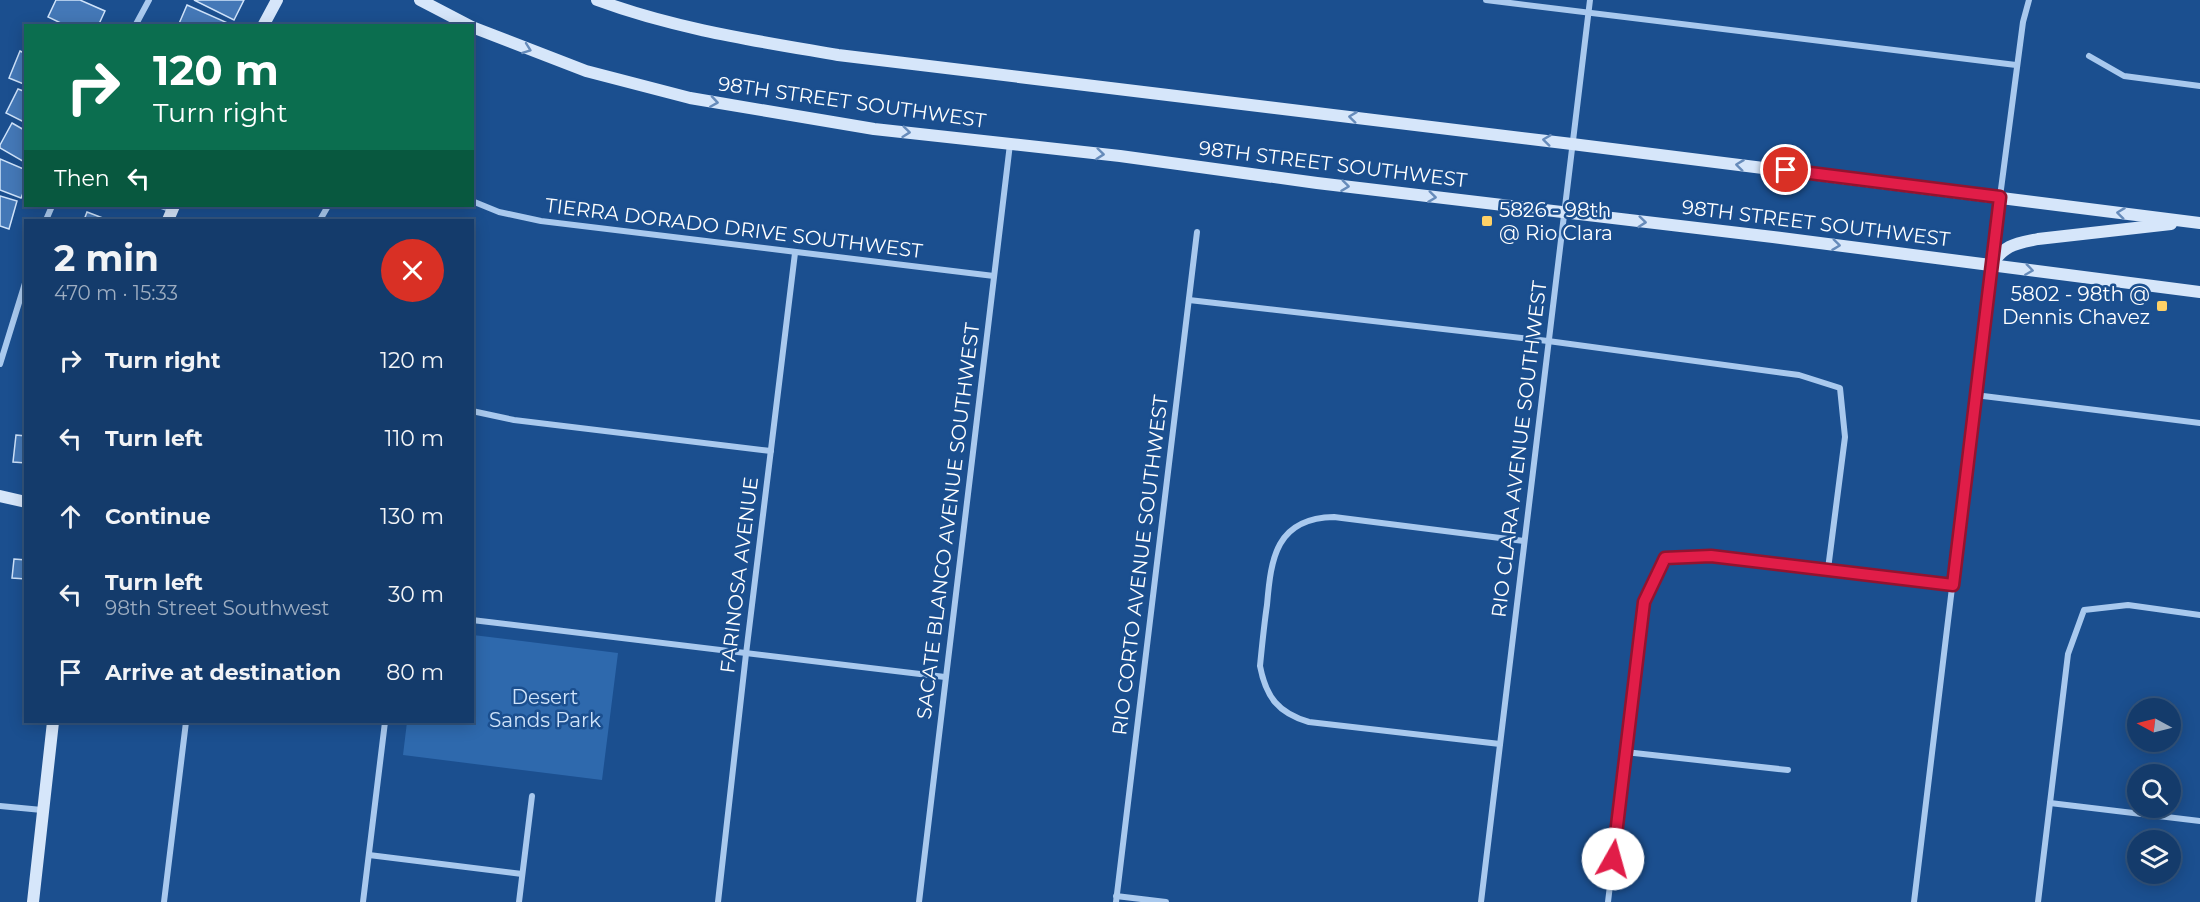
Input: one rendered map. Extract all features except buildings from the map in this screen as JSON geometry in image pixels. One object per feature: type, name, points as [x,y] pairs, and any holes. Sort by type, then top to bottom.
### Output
[{"type":"main road","points":[[264,24],[277,0]]},
{"type":"main road","name":"98TH STREET SOUTHWEST","points":[[420,0],[467,24]]},
{"type":"main road","points":[[597,0],[630,12],[720,35],[838,55],[1572,144],[2195,223]]},
{"type":"main road","name":"98TH STREET SOUTHWEST","points":[[474,27],[586,71],[690,98],[874,129],[1773,237],[2200,292]]},
{"type":"main road","points":[[1991,265],[2002,249],[2018,243],[2195,223]]},
{"type":"main road","points":[[0,496],[24,502]]},
{"type":"main road","points":[[33,902],[53,723]]},
{"type":"street","points":[[136,24],[148,0]]},
{"type":"street","points":[[1486,0],[2016,65]]},
{"type":"street","name":"RIO CLARA AVENUE SOUTHWEST","points":[[1481,902],[1590,0]]},
{"type":"street","points":[[1914,902],[2016,65],[2029,0]]},
{"type":"street","points":[[2090,56],[2124,76],[2200,86]]},
{"type":"street","name":"SACATE BLANCO AVENUE SOUTHWEST","points":[[919,902],[1010,144]]},
{"type":"street","name":"TIERRA DORADO DRIVE SOUTHWEST","points":[[474,202],[499,212],[541,221],[994,276]]},
{"type":"street","name":"RIO CORTO AVENUE SOUTHWEST","points":[[1116,899],[1197,232]]},
{"type":"street","name":"FARINOSA AVENUE","points":[[718,902],[795,252]]},
{"type":"street","points":[[0,364],[24,286]]},
{"type":"street","points":[[1189,300],[1548,341],[1799,375],[1840,388],[1845,437],[1828,569]]},
{"type":"street","points":[[1975,395],[2200,423]]},
{"type":"street","points":[[474,411],[514,420],[771,451]]},
{"type":"street","points":[[1500,744],[1309,722],[1294,718],[1282,710],[1270,697],[1260,666],[1270,568],[1275,550],[1284,537],[1308,520],[1320,517],[1524,541]]},
{"type":"street","points":[[1608,902],[1644,602],[1665,558],[1711,556],[1953,585]]},
{"type":"street","points":[[2038,902],[2068,654],[2084,610],[2128,605],[2200,615]]},
{"type":"street","points":[[474,620],[945,677]]},
{"type":"street","points":[[164,902],[186,723]]},
{"type":"street","points":[[363,902],[385,723]]},
{"type":"street","points":[[1626,752],[1788,770]]},
{"type":"street","points":[[519,902],[532,796]]},
{"type":"street","points":[[2050,803],[2200,821]]},
{"type":"street","points":[[0,806],[42,810]]},
{"type":"street","points":[[369,855],[522,874]]},
{"type":"street","points":[[1116,899],[1166,902]]},
{"type":"green space","name":"Desert Sands Park","points":[[474,635],[618,653],[602,780],[403,755],[407,723],[474,723]]},
{"type":"place","name":"5826 - 98th @ Rio Clara","points":[[1487,221]]},
{"type":"place","name":"5802 - 98th @ Dennis Chavez","points":[[2162,306]]},
{"type":"route","points":[[1613,859],[1644,602],[1665,558],[1711,556],[1953,585],[2000,197],[1786,170]]}]
